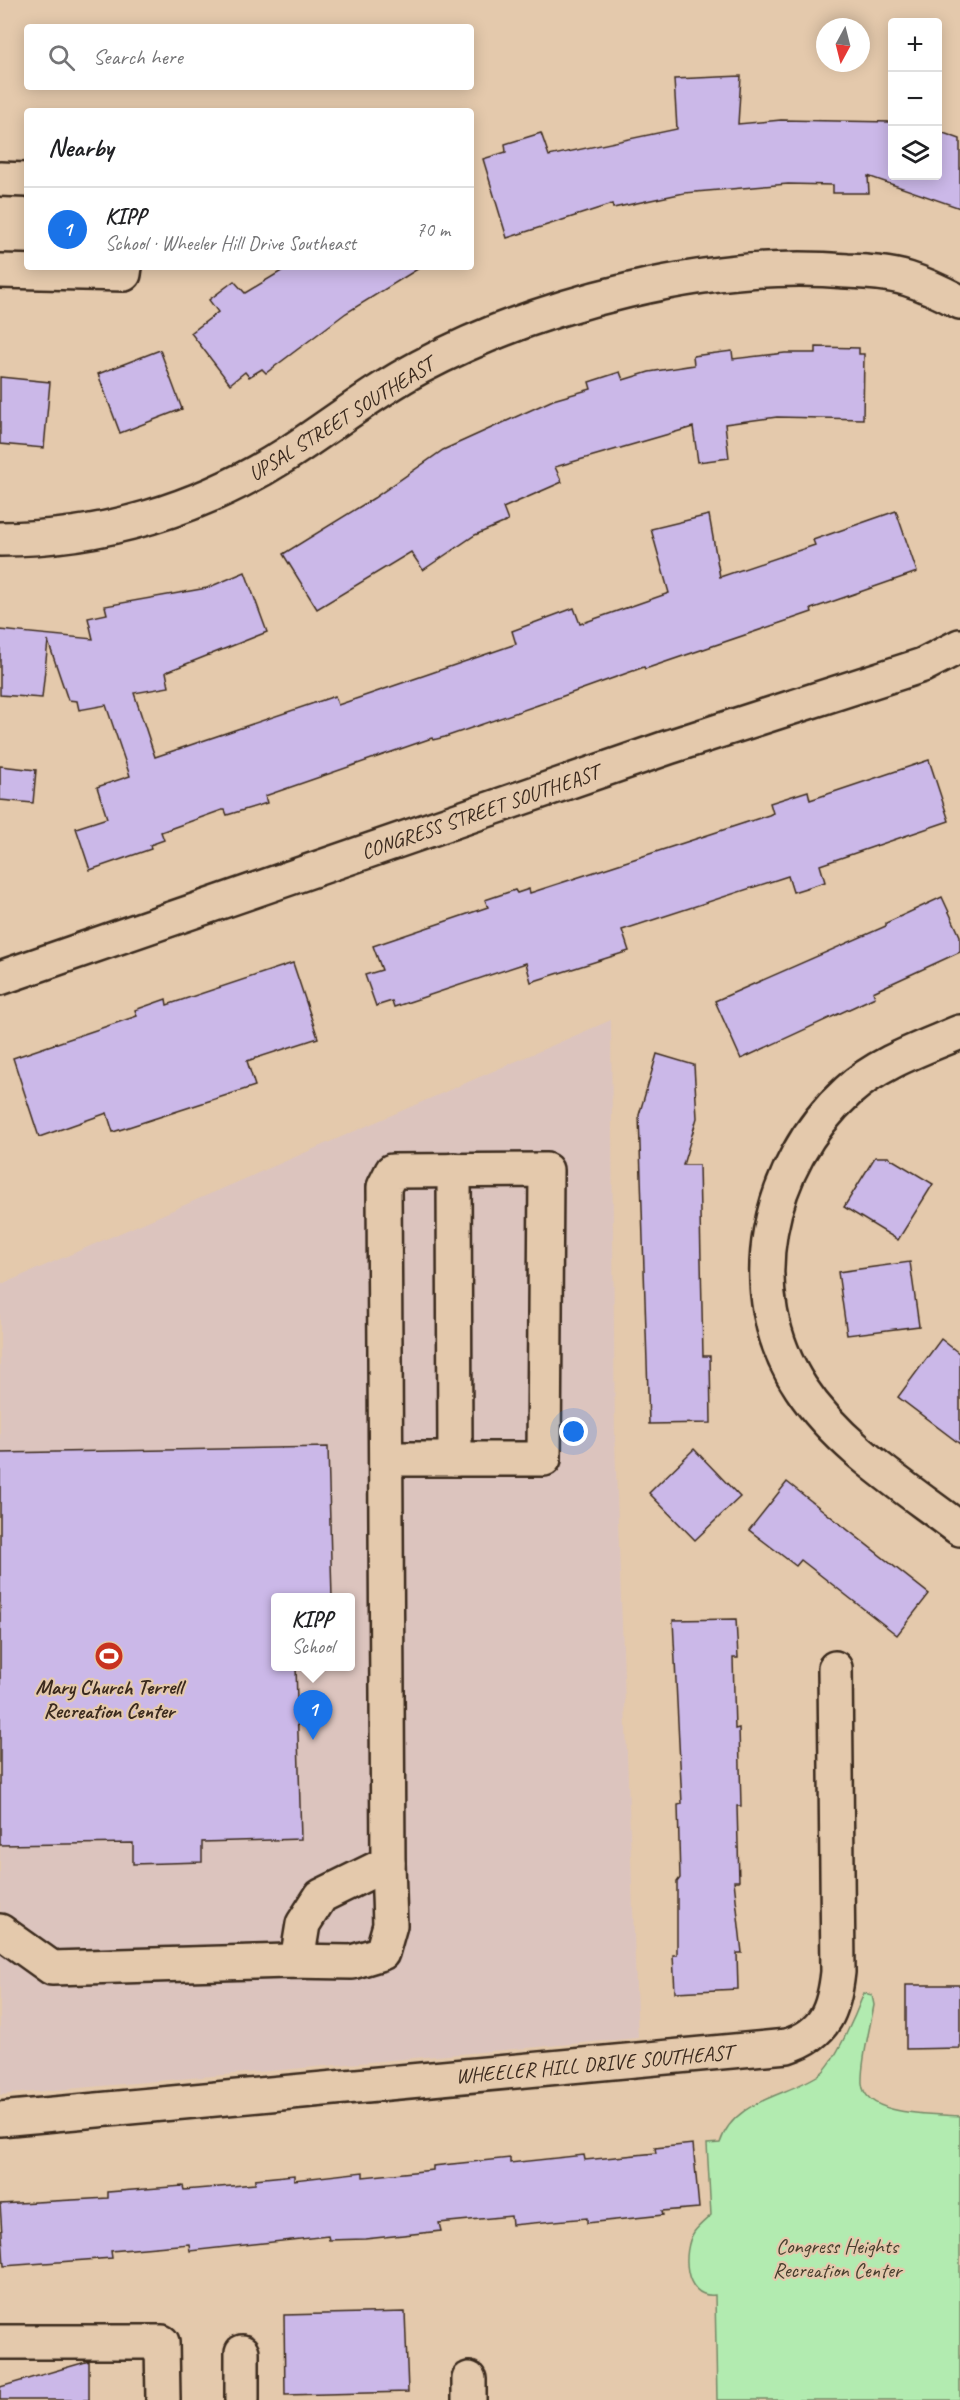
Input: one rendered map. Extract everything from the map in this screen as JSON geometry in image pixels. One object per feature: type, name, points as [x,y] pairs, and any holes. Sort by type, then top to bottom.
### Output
[{"type":"street","points":[[0,179],[24,180]]},
{"type":"street","name":"UPSAL STREET SOUTHEAST","points":[[0,539],[41,538],[92,531],[126,524],[193,502],[258,472],[422,366],[490,335],[611,295],[726,274],[827,269],[906,279],[960,302]]},
{"type":"street","points":[[0,271],[124,274],[125,270]]},
{"type":"street","name":"CONGRESS STREET SOUTHEAST","points":[[0,978],[669,747],[923,665],[960,646]]},
{"type":"street","points":[[960,1032],[867,1076],[848,1090],[816,1125],[798,1152],[781,1188],[771,1225],[767,1264],[769,1300],[777,1336],[800,1387],[836,1430],[864,1455],[960,1529]]},
{"type":"street","points":[[454,1170],[455,1459]]},
{"type":"street","points":[[0,1931],[52,1968],[297,1961],[352,1962],[382,1953],[390,1925],[388,1863],[384,1187],[392,1171],[546,1170],[544,1459],[386,1459]]},
{"type":"street","name":"WHEELER HILL DRIVE SOUTHEAST","points":[[0,2119],[787,2046],[805,2040],[825,2022],[836,1996],[838,1972],[835,1668]]},
{"type":"street","points":[[297,1961],[303,1924],[321,1896],[388,1863]]},
{"type":"street","points":[[0,2342],[162,2342],[163,2400]]},
{"type":"street","points":[[242,2352],[242,2400]]},
{"type":"shaded area","points":[[611,1020],[615,1443],[638,2038],[0,2095],[0,1285]]},
{"type":"green space","name":"Congress Heights Recreation Center","points":[[864,1993],[872,1995],[874,2005],[863,2065],[862,2083],[866,2094],[875,2102],[903,2112],[960,2116],[960,2400],[717,2400],[715,2295],[704,2294],[691,2282],[687,2261],[690,2240],[694,2232],[711,2215],[707,2144],[720,2143],[727,2128],[749,2108],[820,2074],[832,2060]]},
{"type":"building","points":[[741,76],[738,124],[781,120],[888,122],[888,180],[942,180],[942,132],[960,139],[960,208],[868,176],[869,193],[833,193],[833,185],[788,184],[684,193],[613,208],[612,204],[507,238],[483,159],[506,152],[505,144],[541,133],[549,156],[677,129],[674,79]]},
{"type":"building","points":[[283,270],[416,270],[346,313],[266,373],[262,369],[249,377],[245,372],[230,384],[191,333],[218,312],[209,300],[234,281],[245,293]]},
{"type":"building","points":[[816,347],[859,348],[859,354],[864,354],[863,419],[777,417],[725,424],[729,458],[698,462],[693,427],[555,467],[562,482],[503,508],[508,521],[475,535],[423,570],[411,552],[317,609],[283,554],[374,498],[443,450],[553,400],[591,389],[589,382],[620,372],[623,380],[649,372],[694,365],[693,356],[732,351],[733,359],[785,353],[816,353]]},
{"type":"building","points":[[160,350],[182,409],[120,433],[98,374]]},
{"type":"building","points":[[0,377],[50,382],[44,448],[0,444]]},
{"type":"building","points":[[896,511],[917,572],[811,609],[812,612],[783,622],[645,669],[644,667],[445,737],[433,740],[432,738],[265,796],[267,803],[227,815],[225,810],[222,810],[161,832],[164,840],[150,845],[151,849],[90,870],[76,828],[107,818],[97,787],[130,776],[106,705],[79,710],[77,701],[68,700],[48,641],[42,698],[0,695],[0,630],[93,639],[88,618],[107,614],[105,606],[207,588],[245,572],[267,632],[166,672],[169,687],[134,693],[155,757],[335,696],[338,705],[516,644],[512,631],[574,608],[580,624],[669,593],[651,529],[709,515],[720,577],[815,545],[813,540]]},
{"type":"building","points":[[929,760],[949,821],[820,865],[825,882],[793,892],[788,876],[622,930],[629,951],[531,982],[526,963],[394,1007],[392,1001],[376,1006],[365,975],[382,970],[373,946],[488,907],[485,900],[515,890],[517,893],[529,889],[530,893],[769,815],[773,813],[770,803],[808,791],[810,800]]},
{"type":"building","points":[[0,766],[36,770],[33,803],[0,800]]},
{"type":"building","points":[[942,897],[960,936],[960,952],[873,992],[875,997],[741,1059],[715,1001],[886,926],[886,923]]},
{"type":"building","points":[[293,963],[318,1038],[247,1061],[255,1086],[113,1132],[107,1113],[39,1137],[13,1058],[137,1016],[135,1010],[166,999],[167,1005]]},
{"type":"building","points":[[657,1054],[694,1065],[697,1118],[683,1165],[699,1165],[703,1356],[710,1356],[711,1423],[649,1424],[639,1115]]},
{"type":"building","points":[[875,1157],[888,1157],[933,1184],[898,1240],[844,1207]]},
{"type":"building","points":[[910,1262],[919,1326],[847,1335],[838,1272]]},
{"type":"building","points":[[941,1339],[960,1354],[960,1444],[898,1397]]},
{"type":"building","points":[[328,1447],[332,1593],[271,1593],[271,1671],[296,1671],[301,1839],[202,1842],[202,1862],[133,1864],[133,1843],[0,1845],[0,1453]]},
{"type":"building","points":[[694,1449],[740,1497],[695,1540],[649,1493]]},
{"type":"building","points":[[787,1482],[929,1594],[897,1635],[801,1560],[796,1566],[749,1530]]},
{"type":"building","points":[[736,1619],[738,1658],[733,1658],[735,1729],[739,1728],[741,1806],[737,1806],[739,1881],[734,1881],[742,1953],[737,1953],[738,1989],[675,1992],[673,1955],[677,1955],[677,1882],[680,1878],[678,1805],[682,1804],[673,1620]]},
{"type":"building","points":[[906,1985],[960,1985],[960,2048],[906,2049]]},
{"type":"building","points":[[693,2144],[699,2208],[662,2211],[663,2215],[587,2223],[587,2218],[512,2225],[511,2216],[439,2223],[441,2231],[365,2239],[329,2240],[328,2236],[190,2251],[189,2244],[111,2251],[112,2258],[4,2266],[0,2204],[108,2198],[108,2192],[183,2186],[184,2190],[255,2184],[255,2179],[294,2175],[294,2180],[363,2172],[363,2177],[433,2170],[433,2166],[510,2158],[510,2163],[584,2155],[585,2160],[656,2153],[655,2148]]},
{"type":"building","points":[[405,2312],[408,2392],[285,2395],[284,2315]]},
{"type":"building","points":[[89,2361],[89,2400],[0,2400],[0,2387]]},
{"type":"place","name":"Mary Church Terrell Recreation Center","points":[[109,1656]]},
{"type":"place","name":"KIPP","points":[[313,1740]]}]
